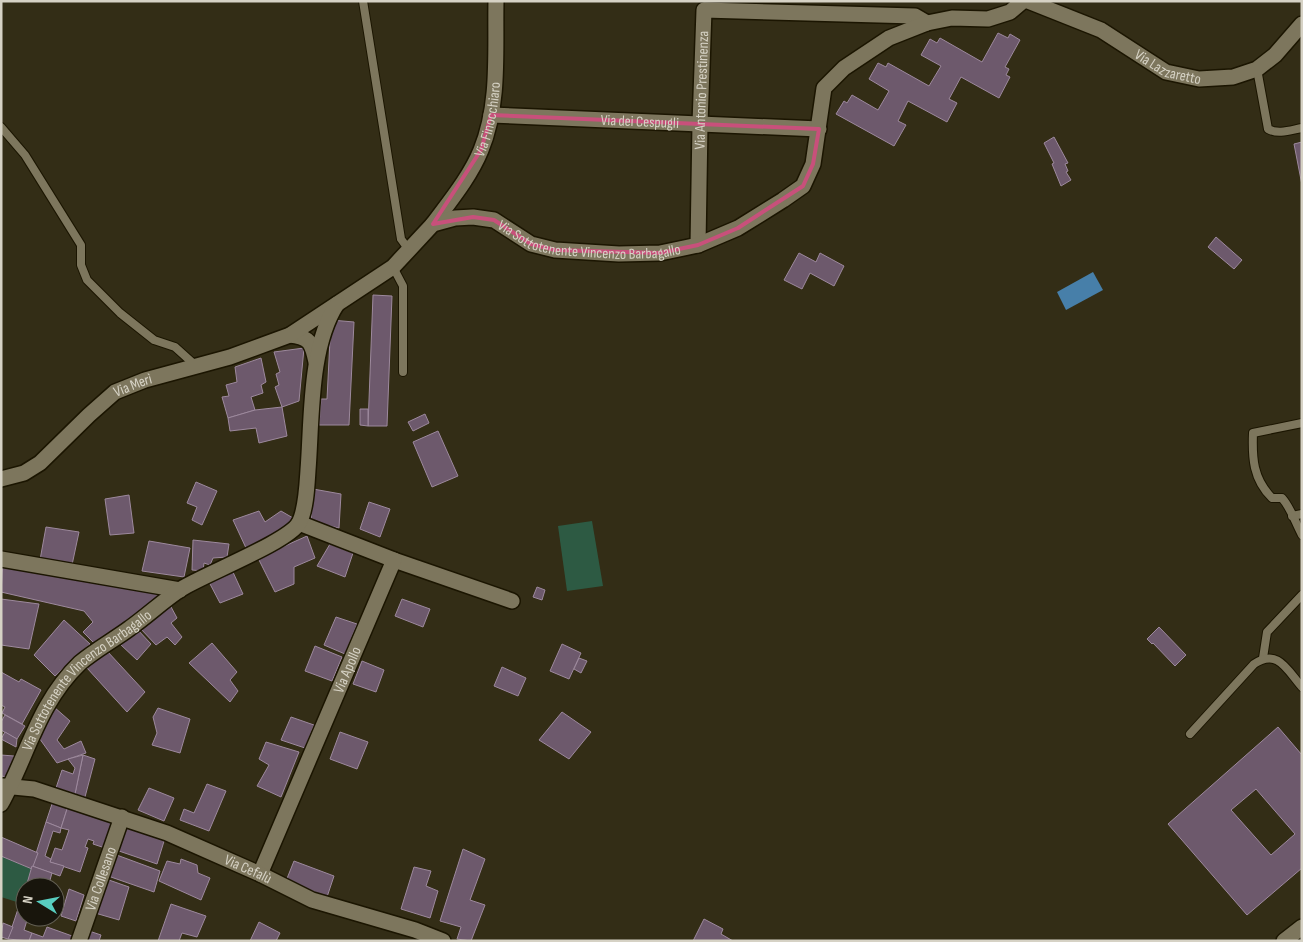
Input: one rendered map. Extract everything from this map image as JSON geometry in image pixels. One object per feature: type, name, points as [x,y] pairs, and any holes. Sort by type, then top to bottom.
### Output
[{"type":"street","name":"Via Finocchiaro","points":[[433,224],[462,185],[481,150],[491,115],[496,1]]},
{"type":"street","name":"Via Sottotenente Vincenzo Barbagallo","points":[[433,224],[455,218],[473,217],[494,220],[531,244],[555,250],[619,254],[660,253],[698,245],[738,228],[803,186],[813,164],[824,88],[844,68],[889,38],[927,24],[952,18],[988,19],[1010,12],[1024,1]]},
{"type":"street","name":"Via Lazzaretto","points":[[1028,1],[1101,30],[1166,72],[1199,79],[1233,76],[1257,69],[1275,55],[1302,24]]},
{"type":"street","name":"Via Antonio Prestinenza","points":[[698,245],[704,10],[915,16],[927,24]]},
{"type":"street","name":"Via dei Cespugli","points":[[491,115],[818,129]]},
{"type":"street","points":[[433,224],[393,267],[339,301],[328,318],[316,362],[306,497],[299,523],[394,560],[512,602]]},
{"type":"street","name":"Via Merì","points":[[1,478],[24,473],[40,463],[88,415],[115,392],[145,380],[230,357],[290,335],[339,301]]},
{"type":"street","points":[[290,335],[306,338],[313,345],[316,362]]},
{"type":"street","name":"Via Sottotenente Vincenzo Barbagallo","points":[[1,804],[6,786],[58,686],[82,662],[156,610],[180,590],[282,539],[299,523]]},
{"type":"street","points":[[1,559],[180,590]]},
{"type":"street","name":"Via Apollo","points":[[260,874],[394,560]]},
{"type":"street","name":"Via Cefalù","points":[[6,786],[34,789],[122,817],[167,833],[260,874],[312,900],[414,930],[442,941]]},
{"type":"street","name":"Via Collesano","points":[[79,941],[122,817]]},
{"type":"street","points":[[1284,941],[1302,927]]},
{"type":"lane","points":[[363,1],[401,239],[409,250]]},
{"type":"lane","points":[[1257,69],[1268,129],[1273,132],[1281,132],[1302,128]]},
{"type":"lane","points":[[1,127],[24,155],[81,245],[81,265],[87,280],[120,313],[154,340],[175,347],[195,365]]},
{"type":"lane","points":[[393,267],[403,286],[403,372]]},
{"type":"lane","points":[[1302,423],[1252,433],[1254,467],[1261,488],[1272,498],[1282,498],[1289,506],[1302,535]]},
{"type":"lane","points":[[1292,516],[1302,514]]},
{"type":"lane","points":[[1263,658],[1267,632],[1302,594]]},
{"type":"lane","points":[[1190,734],[1254,664],[1263,658],[1279,661],[1302,687]]},
{"type":"highlighted area","points":[[491,115],[819,129],[813,164],[803,186],[738,228],[698,245],[660,253],[555,250],[531,244],[494,220],[473,217],[433,224],[481,150]]},
{"type":"green space","points":[[592,521],[603,586],[567,591],[558,526]]},
{"type":"green space","points":[[1,856],[32,869],[29,877],[15,877],[15,901],[1,897]]},
{"type":"water","points":[[1093,272],[1103,290],[1066,310],[1057,292]]},
{"type":"building","points":[[998,33],[1008,38],[1010,34],[1020,40],[1005,67],[1009,69],[1006,75],[1010,77],[999,98],[961,77],[949,99],[957,103],[947,122],[908,101],[898,121],[906,125],[894,146],[836,114],[844,101],[847,103],[852,95],[878,110],[889,91],[869,79],[878,63],[886,67],[888,63],[929,86],[941,66],[921,55],[930,39],[937,43],[940,38],[982,62]]},
{"type":"building","points":[[1054,137],[1068,163],[1065,164],[1068,171],[1066,172],[1071,180],[1061,186],[1052,164],[1054,163],[1044,143]]},
{"type":"building","points":[[1302,142],[1302,185],[1294,144]]},
{"type":"building","points":[[1216,237],[1242,260],[1234,269],[1208,247]]},
{"type":"building","points":[[799,253],[816,262],[820,253],[844,266],[834,286],[810,273],[802,289],[784,280]]},
{"type":"building","points":[[373,295],[392,296],[387,426],[368,426]]},
{"type":"building","points":[[331,320],[354,322],[349,425],[319,425],[321,399],[327,399]]},
{"type":"building","points":[[304,348],[299,401],[282,407],[275,387],[279,385],[276,374],[280,372],[274,352]]},
{"type":"building","points":[[261,358],[266,382],[261,385],[263,393],[251,397],[255,410],[228,418],[222,397],[229,396],[226,385],[237,382],[235,367]]},
{"type":"building","points":[[282,407],[287,436],[259,443],[256,428],[230,431],[228,418],[255,410]]},
{"type":"building","points":[[360,409],[368,409],[368,426],[360,425]]},
{"type":"building","points":[[425,414],[429,423],[413,431],[408,422]]},
{"type":"building","points":[[438,431],[458,476],[432,487],[413,442]]},
{"type":"building","points":[[196,482],[217,491],[202,525],[192,520],[197,507],[187,503]]},
{"type":"building","points":[[313,489],[341,494],[339,528],[311,522]]},
{"type":"building","points":[[129,495],[134,533],[110,535],[105,499]]},
{"type":"building","points":[[369,502],[390,509],[380,537],[360,529]]},
{"type":"building","points":[[259,511],[265,522],[281,511],[293,518],[279,533],[246,548],[233,520]]},
{"type":"building","points":[[46,527],[79,532],[72,565],[40,560]]},
{"type":"building","points":[[307,536],[315,558],[294,567],[294,584],[275,592],[258,558]]},
{"type":"building","points":[[193,540],[229,544],[227,557],[213,558],[210,565],[204,563],[203,571],[192,570]]},
{"type":"building","points":[[149,541],[190,548],[184,577],[142,571]]},
{"type":"building","points":[[330,544],[353,553],[345,577],[317,566]]},
{"type":"building","points":[[3,563],[169,591],[96,645],[83,632],[93,622],[84,611],[1,592]]},
{"type":"building","points":[[232,570],[243,594],[220,603],[209,582]]},
{"type":"building","points":[[537,587],[545,590],[542,600],[533,597]]},
{"type":"building","points":[[1,599],[39,604],[29,649],[1,645]]},
{"type":"building","points":[[402,599],[430,609],[423,627],[395,616]]},
{"type":"building","points":[[170,605],[177,618],[171,623],[182,637],[175,645],[167,637],[156,645],[140,628]]},
{"type":"building","points":[[336,617],[357,624],[345,654],[324,645]]},
{"type":"building","points":[[64,620],[90,644],[55,676],[34,655]]},
{"type":"building","points":[[1159,627],[1186,655],[1175,666],[1147,639]]},
{"type":"building","points":[[137,629],[151,644],[137,660],[120,644]]},
{"type":"building","points":[[212,643],[237,672],[230,680],[238,691],[230,702],[189,663]]},
{"type":"building","points":[[562,644],[581,653],[569,679],[550,671]]},
{"type":"building","points":[[315,646],[342,657],[332,681],[305,671]]},
{"type":"building","points":[[107,651],[145,692],[127,712],[87,668]]},
{"type":"building","points":[[579,658],[587,661],[581,673],[574,669]]},
{"type":"building","points":[[362,661],[384,670],[376,692],[353,684]]},
{"type":"building","points":[[502,667],[526,678],[518,696],[494,686]]},
{"type":"building","points":[[1,672],[19,682],[21,679],[41,690],[22,724],[2,713],[5,707],[1,705]]},
{"type":"building","points":[[54,707],[70,721],[57,740],[64,749],[81,741],[86,753],[57,763],[37,735]]},
{"type":"building","points":[[158,708],[190,719],[180,753],[152,745],[157,733],[153,717]]},
{"type":"building","points":[[562,712],[591,732],[569,759],[539,740]]},
{"type":"building","points":[[5,715],[25,726],[17,739],[1,730],[1,722]]},
{"type":"building","points":[[291,717],[314,725],[305,748],[281,740]]},
{"type":"building","points":[[1278,727],[1302,755],[1302,868],[1247,915],[1168,824]],"holes":[[[1256,789],[1295,834],[1271,855],[1231,810]]]},
{"type":"building","points":[[5,732],[17,739],[16,747],[1,739]]},
{"type":"building","points":[[340,732],[368,742],[357,769],[330,759]]},
{"type":"building","points":[[266,742],[299,752],[281,797],[257,786],[269,765],[259,759]]},
{"type":"building","points":[[1,755],[14,756],[8,777],[1,776]]},
{"type":"building","points":[[83,755],[95,759],[85,797],[75,794]]},
{"type":"building","points":[[83,755],[75,794],[56,788],[62,770],[73,774],[75,768],[68,759]]},
{"type":"building","points":[[207,784],[226,791],[209,831],[180,820],[184,809],[194,813]]},
{"type":"building","points":[[149,788],[174,798],[164,821],[138,810]]},
{"type":"building","points":[[53,801],[68,806],[61,828],[46,822]]},
{"type":"building","points":[[68,806],[113,821],[105,848],[93,844],[94,841],[88,839],[85,847],[88,848],[80,872],[50,862],[55,848],[62,850],[69,830],[61,828]]},
{"type":"building","points":[[46,822],[61,828],[60,833],[53,831],[45,856],[51,859],[50,862],[64,866],[60,876],[32,866]]},
{"type":"building","points":[[126,822],[165,838],[157,864],[116,850]]},
{"type":"building","points":[[1,837],[38,853],[32,869],[1,856]]},
{"type":"building","points":[[463,849],[485,859],[470,900],[485,905],[471,941],[457,939],[461,927],[440,921]]},
{"type":"building","points":[[114,854],[160,871],[154,892],[108,876]]},
{"type":"building","points":[[181,859],[197,865],[198,873],[210,878],[201,900],[159,881],[167,861],[180,864]]},
{"type":"building","points":[[294,861],[334,876],[327,897],[286,881]]},
{"type":"building","points":[[32,866],[52,873],[51,877],[29,877]]},
{"type":"building","points":[[414,867],[431,871],[426,886],[438,891],[430,918],[401,909]]},
{"type":"building","points":[[106,879],[129,887],[119,920],[95,913]]},
{"type":"building","points":[[69,889],[84,895],[76,921],[65,917],[65,902]]},
{"type":"building","points":[[171,904],[206,916],[197,937],[182,933],[179,941],[158,941]]},
{"type":"building","points":[[15,918],[15,927],[25,927],[24,930],[32,933],[29,941],[8,939]]},
{"type":"building","points":[[704,919],[723,929],[721,934],[733,941],[693,941]]},
{"type":"building","points":[[259,922],[280,933],[276,941],[250,941]]},
{"type":"building","points":[[3,923],[13,927],[8,939],[1,937]]},
{"type":"building","points":[[47,927],[75,937],[74,941],[29,941],[32,933],[43,937]]},
{"type":"building","points":[[89,931],[101,935],[99,941],[85,941]]}]
